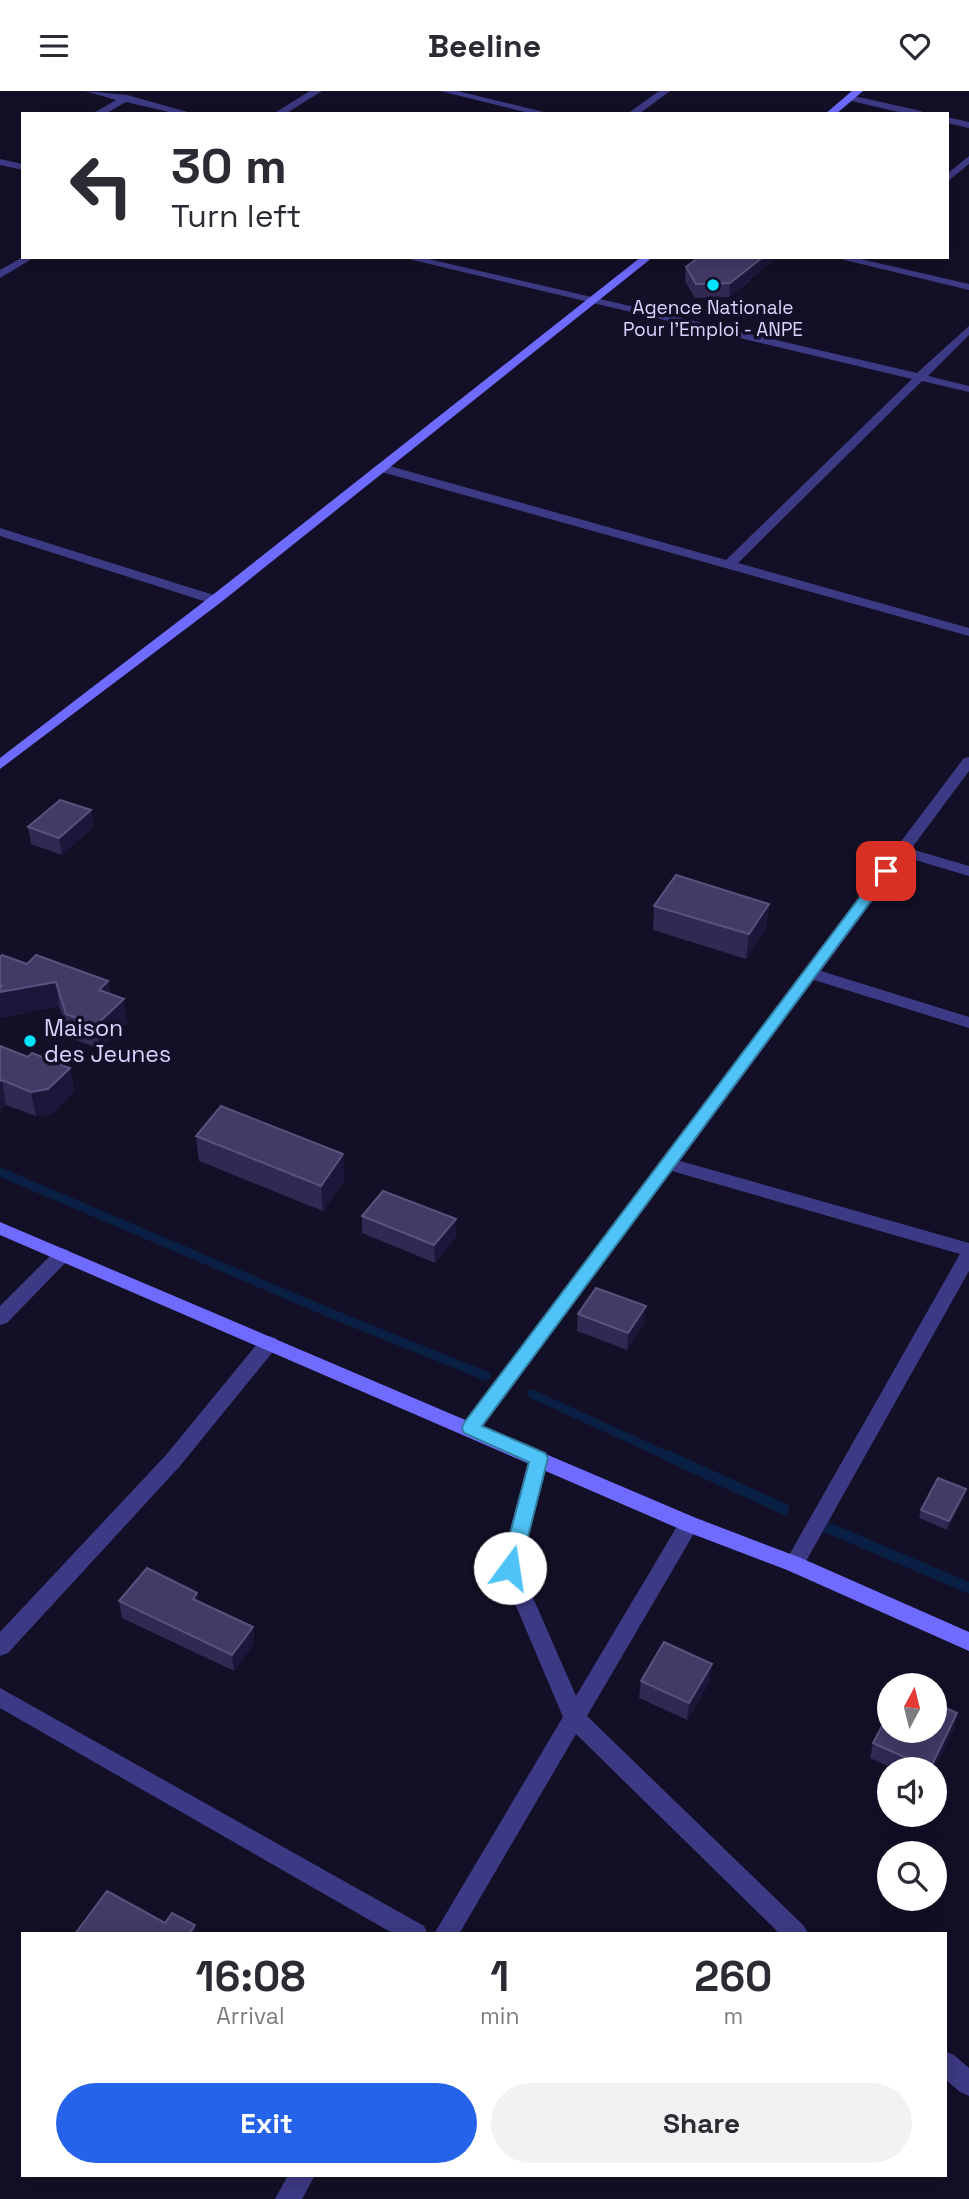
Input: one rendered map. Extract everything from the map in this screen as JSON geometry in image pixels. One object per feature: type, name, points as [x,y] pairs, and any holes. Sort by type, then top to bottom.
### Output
[{"type":"street","points":[[90,91],[181,112]]},
{"type":"street","points":[[101,112],[139,91]]},
{"type":"street","points":[[281,112],[317,91]]},
{"type":"street","points":[[445,91],[538,112]]},
{"type":"street","points":[[635,112],[665,91]]},
{"type":"street","points":[[832,112],[854,94],[914,112]]},
{"type":"street","points":[[949,120],[969,125]]},
{"type":"street","points":[[3,162],[21,155]]},
{"type":"street","points":[[949,177],[969,159]]},
{"type":"street","points":[[3,162],[21,166]]},
{"type":"street","points":[[0,275],[27,259]]},
{"type":"street","points":[[414,259],[969,390]]},
{"type":"street","points":[[0,765],[215,600],[646,259]]},
{"type":"street","points":[[860,259],[969,286]]},
{"type":"street","points":[[729,565],[969,329]]},
{"type":"street","points":[[382,468],[969,632]]},
{"type":"street","points":[[0,532],[215,600]]},
{"type":"street","points":[[471,1428],[969,761]]},
{"type":"street","points":[[901,851],[969,871]]},
{"type":"street","points":[[811,973],[969,1023]]},
{"type":"street","points":[[668,1164],[969,1252],[794,1564]]},
{"type":"street","points":[[0,1228],[471,1428],[689,1524],[794,1564],[969,1642]]},
{"type":"street","points":[[0,1318],[62,1255]]},
{"type":"street","points":[[0,1647],[119,1523],[228,1401],[269,1343]]},
{"type":"street","points":[[539,1458],[510,1568],[574,1717],[794,1932]]},
{"type":"street","points":[[447,1932],[689,1524]]},
{"type":"street","points":[[0,1697],[412,1932]]},
{"type":"street","points":[[947,2065],[969,2084]]},
{"type":"street","points":[[288,2199],[301,2177]]},
{"type":"building","points":[[696,259],[760,259],[730,283],[696,284],[686,267]]},
{"type":"building","points":[[60,800],[91,810],[59,838],[28,827]]},
{"type":"building","points":[[676,875],[769,904],[749,934],[654,906]]},
{"type":"building","points":[[2,955],[27,964],[36,955],[108,981],[99,990],[124,999],[96,1025],[66,1014],[56,982],[0,992]]},
{"type":"building","points":[[0,1046],[28,1057],[32,1053],[70,1068],[48,1089],[31,1092],[0,1081]]},
{"type":"building","points":[[221,1106],[343,1154],[321,1186],[196,1136]]},
{"type":"building","points":[[383,1191],[456,1219],[434,1245],[362,1216]]},
{"type":"building","points":[[596,1288],[646,1306],[628,1333],[578,1314]]},
{"type":"building","points":[[938,1478],[966,1489],[949,1521],[921,1510]]},
{"type":"building","points":[[147,1568],[197,1593],[193,1599],[253,1627],[232,1655],[119,1601]]},
{"type":"building","points":[[664,1642],[712,1664],[689,1703],[641,1681]]},
{"type":"building","points":[[947,1709],[957,1713],[947,1734]]},
{"type":"building","points":[[877,1736],[877,1743],[943,1743],[936,1757],[904,1757],[873,1743]]},
{"type":"building","points":[[107,1891],[165,1923],[172,1913],[195,1925],[190,1932],[76,1932]]},
{"type":"waterway","points":[[0,1172],[330,1313],[486,1376]]},
{"type":"waterway","points":[[532,1394],[672,1458]]},
{"type":"waterway","points":[[668,1456],[784,1509]]},
{"type":"waterway","points":[[824,1526],[969,1588]]},
{"type":"place","name":"Agence Nationale Pour l’Emploi - ANPE","points":[[713,285]]},
{"type":"place","name":"Maison des Jeunes","points":[[30,1041]]},
{"type":"route","points":[[510,1568],[539,1458],[471,1428],[886,871]]}]
